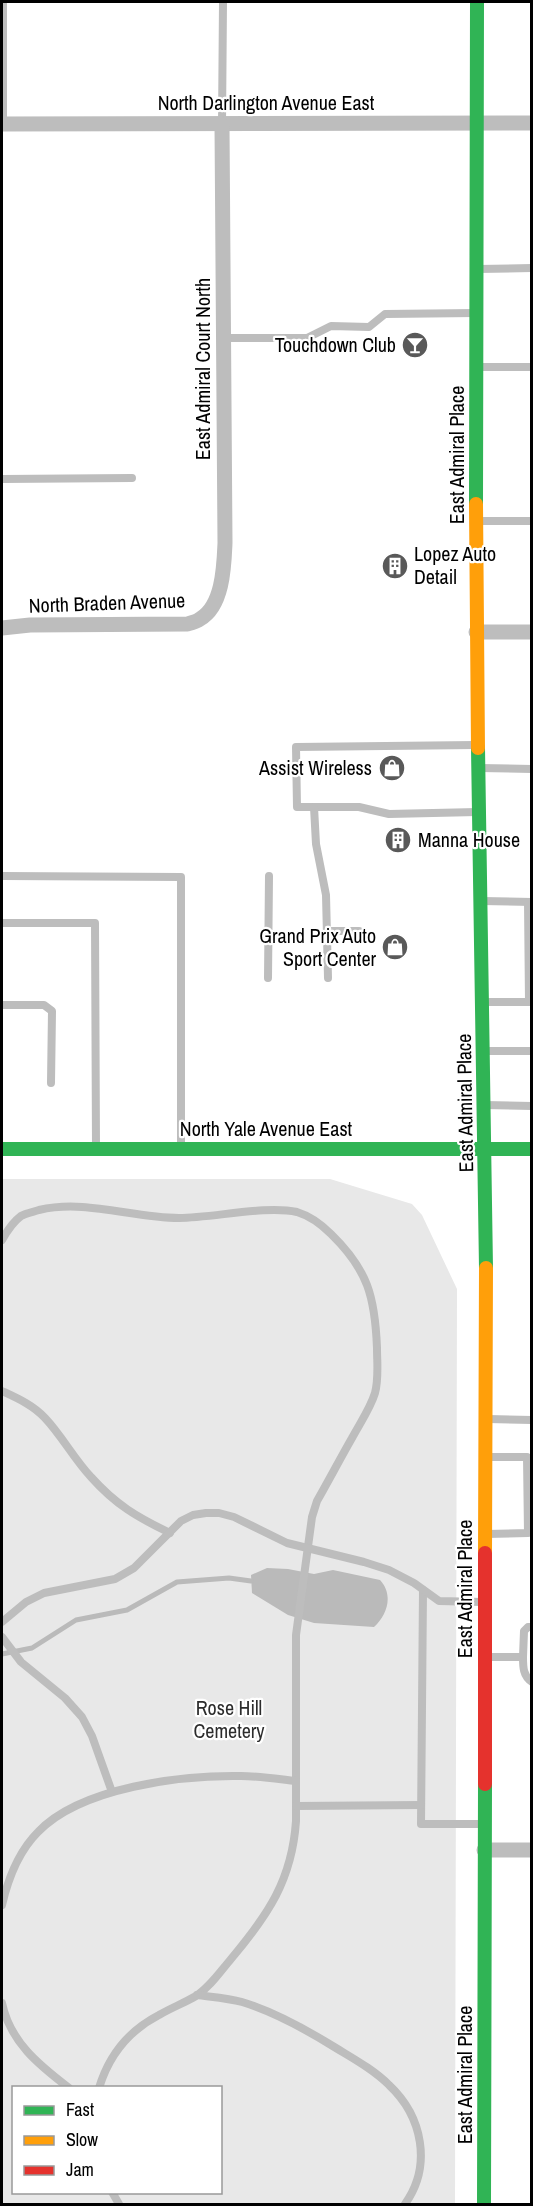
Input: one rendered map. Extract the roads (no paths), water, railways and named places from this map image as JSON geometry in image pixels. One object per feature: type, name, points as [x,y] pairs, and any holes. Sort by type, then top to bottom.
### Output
[{"type":"main road","name":"East Admiral Place","points":[[477,2],[476,632],[485,1149],[484,2205]]},
{"type":"main road","name":"North Yale Avenue East","points":[[2,1149],[531,1149]]},
{"type":"street","name":"North Darlington Avenue East","points":[[2,124],[531,123]]},
{"type":"street","name":"East Admiral Court North","points":[[210,611],[221,579],[224,557],[222,125]]},
{"type":"street","name":"North Braden Avenue","points":[[2,628],[30,625],[186,624],[200,620],[210,611]]},
{"type":"street","points":[[476,632],[531,632]]},
{"type":"street","points":[[484,1850],[531,1850]]},
{"type":"lane","points":[[2,124],[3,2]]},
{"type":"lane","points":[[222,125],[223,2]]},
{"type":"lane","points":[[477,269],[531,268]]},
{"type":"lane","points":[[223,338],[307,338],[331,326],[369,327],[385,314],[477,313]]},
{"type":"lane","points":[[476,367],[531,367]]},
{"type":"lane","points":[[2,479],[132,478]]},
{"type":"lane","points":[[476,521],[531,521]]},
{"type":"lane","points":[[478,745],[296,747],[297,807],[359,807],[389,814],[479,812]]},
{"type":"lane","points":[[478,768],[531,769]]},
{"type":"lane","points":[[314,807],[316,844],[326,895],[328,978]]},
{"type":"lane","points":[[2,876],[182,877],[181,1149]]},
{"type":"lane","points":[[268,978],[269,876]]},
{"type":"lane","points":[[480,901],[530,902],[530,1002],[483,1002]]},
{"type":"lane","points":[[2,923],[95,922],[96,1149]]},
{"type":"lane","points":[[327,931],[359,931]]},
{"type":"lane","points":[[2,1005],[44,1005],[51,1011],[51,1083]]},
{"type":"lane","points":[[483,1051],[531,1051]]},
{"type":"lane","points":[[483,1105],[531,1106]]},
{"type":"lane","points":[[2,1240],[12,1224],[23,1214],[65,1207],[96,1207],[142,1216],[170,1218],[203,1218],[281,1210],[298,1212],[312,1218],[344,1246],[360,1268],[369,1288],[376,1314],[378,1373],[375,1393],[317,1501],[312,1517],[298,1625],[295,1844],[290,1865],[271,1908],[211,1983],[197,1995],[136,2030],[115,2052],[106,2067],[100,2086]]},
{"type":"lane","points":[[2,1391],[27,1403],[45,1418],[90,1477],[111,1498],[130,1513],[170,1533]]},
{"type":"lane","points":[[485,1419],[531,1420]]},
{"type":"lane","points":[[484,1534],[528,1533],[527,1457],[485,1458]]},
{"type":"lane","points":[[2,1622],[26,1602],[44,1593],[116,1579],[134,1568],[182,1521],[193,1515],[219,1514],[234,1517],[287,1543],[389,1570],[439,1601],[484,1602]]},
{"type":"lane","points":[[423,1590],[421,1824],[484,1824]]},
{"type":"lane","points":[[531,1627],[524,1631],[523,1657],[524,1670],[527,1679],[531,1682]]},
{"type":"lane","points":[[3,1639],[21,1662],[65,1698],[82,1717],[92,1736],[112,1792]]},
{"type":"lane","points":[[484,1656],[523,1657]]},
{"type":"lane","points":[[2,1905],[12,1873],[24,1850],[38,1832],[53,1819],[112,1792],[160,1782],[207,1776],[243,1776],[296,1781]]},
{"type":"lane","points":[[296,1806],[421,1805]]},
{"type":"lane","points":[[197,1995],[241,2002],[284,2019],[321,2038],[369,2068],[390,2086],[409,2111],[419,2132],[422,2150],[421,2171],[405,2205]]},
{"type":"lane","points":[[2,2003],[13,2032],[25,2051],[42,2068],[66,2086]]},
{"type":"waterway","points":[[2,1654],[32,1648],[76,1620],[127,1610],[177,1582],[229,1578],[251,1581]]},
{"type":"place","name":"Touchdown Club","points":[[415,345]]},
{"type":"place","name":"Lopez Auto Detail","points":[[395,566]]},
{"type":"place","name":"Assist Wireless","points":[[392,768]]},
{"type":"place","name":"Manna House","points":[[398,840]]},
{"type":"place","name":"Grand Prix Auto Sport Center","points":[[395,947]]},
{"type":"park label","name":"Rose Hill Cemetery","points":[[229,1720]]}]
